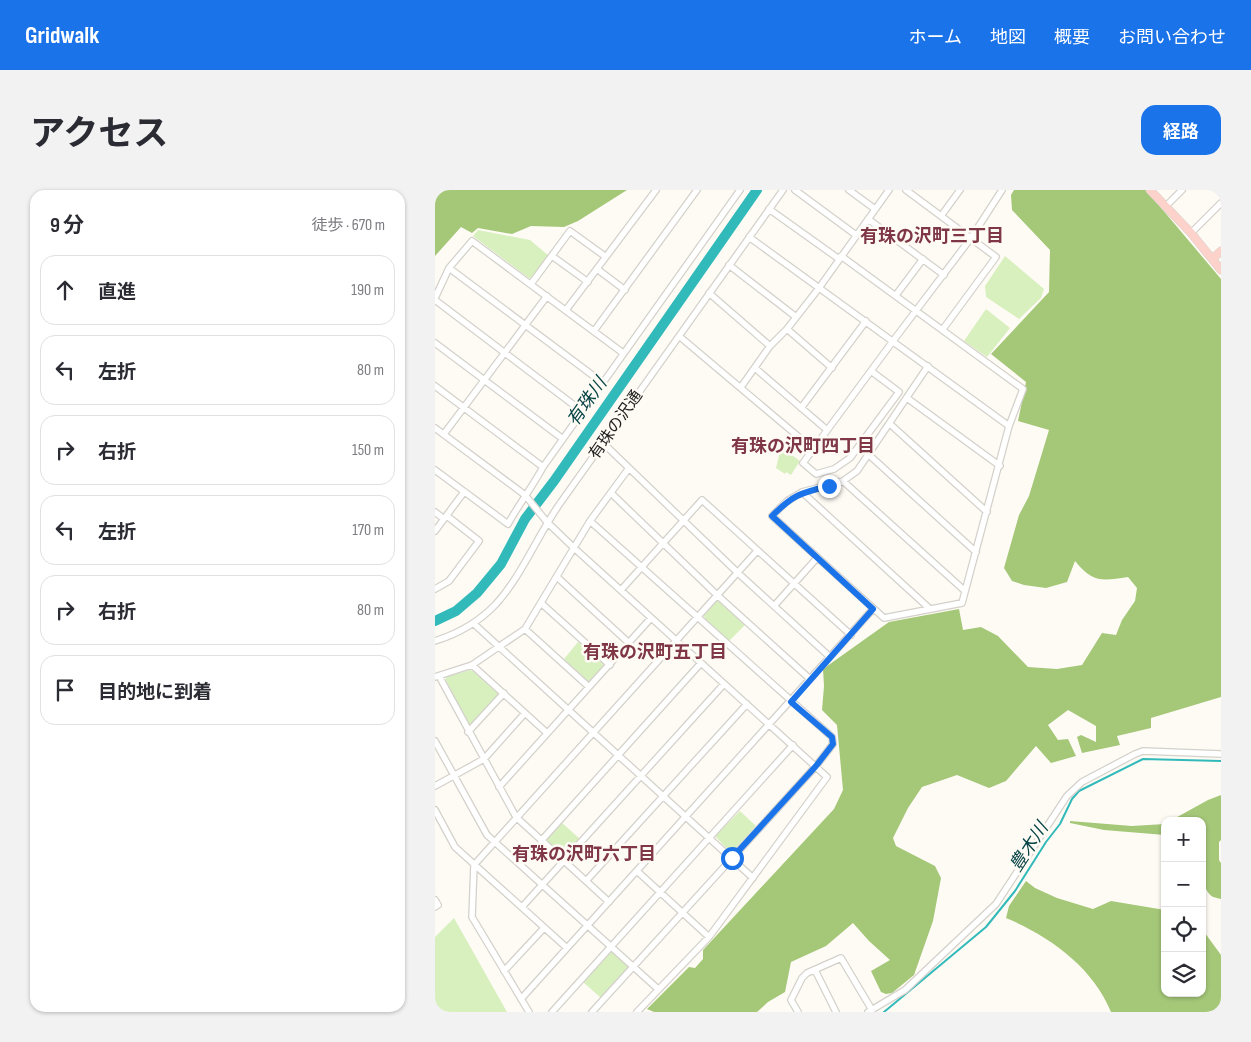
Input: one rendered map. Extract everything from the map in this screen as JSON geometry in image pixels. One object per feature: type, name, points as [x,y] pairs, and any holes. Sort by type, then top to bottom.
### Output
[{"type":"street","points":[[566,310],[656,190]]},
{"type":"street","points":[[594,332],[697,190]]},
{"type":"street","points":[[435,470],[508,524],[535,483],[543,467],[739,190]]},
{"type":"street","name":"有珠の沢通","points":[[435,641],[473,623],[494,605],[509,587],[547,522],[783,190]]},
{"type":"street","points":[[795,190],[856,235]]},
{"type":"street","points":[[849,190],[875,209]]},
{"type":"street","points":[[741,387],[770,346],[787,329],[819,288],[889,190]]},
{"type":"street","points":[[906,190],[996,257],[943,329]]},
{"type":"street","points":[[941,216],[960,190]]},
{"type":"street","points":[[871,371],[899,392],[856,451],[842,466],[825,473],[816,474],[803,463],[916,310],[971,238],[1002,190]]},
{"type":"street","points":[[1166,206],[1182,190]]},
{"type":"street","points":[[1154,192],[1218,264]]},
{"type":"street","points":[[1191,233],[1221,203]]},
{"type":"street","points":[[769,209],[896,295],[1023,389],[1009,426],[963,603],[884,618],[772,516],[787,502],[802,492],[843,481],[857,471],[928,366]]},
{"type":"street","points":[[868,219],[944,274]]},
{"type":"street","points":[[531,284],[570,231],[606,257]]},
{"type":"street","points":[[749,237],[1009,426]]},
{"type":"street","points":[[583,412],[435,299],[449,268],[472,241],[623,353]]},
{"type":"street","points":[[1218,264],[1221,251]]},
{"type":"street","points":[[552,256],[588,282]]},
{"type":"street","points":[[896,295],[923,259]]},
{"type":"street","points":[[729,265],[796,317]]},
{"type":"street","points":[[449,268],[603,383]]},
{"type":"street","points":[[597,269],[625,290]]},
{"type":"street","points":[[709,293],[770,346]]},
{"type":"street","points":[[444,434],[547,296]]},
{"type":"street","points":[[801,408],[866,322]]},
{"type":"street","points":[[787,329],[832,368]]},
{"type":"street","points":[[679,336],[813,449]]},
{"type":"street","points":[[435,343],[563,439]]},
{"type":"street","points":[[755,368],[827,430]]},
{"type":"street","points":[[435,386],[543,467]]},
{"type":"street","points":[[907,398],[1000,466]]},
{"type":"street","points":[[890,424],[987,512]]},
{"type":"street","points":[[435,428],[526,497],[547,522],[573,547],[827,777],[709,937],[637,1012]]},
{"type":"street","points":[[603,443],[738,573],[830,657]]},
{"type":"street","points":[[868,454],[976,552]]},
{"type":"street","points":[[609,902],[516,817],[437,676],[472,665],[525,629],[573,547],[629,468]]},
{"type":"street","points":[[843,481],[965,591]]},
{"type":"street","points":[[435,531],[464,492]]},
{"type":"street","points":[[802,492],[930,609]]},
{"type":"street","points":[[611,493],[717,595],[810,679]]},
{"type":"street","points":[[621,590],[702,500],[851,635]]},
{"type":"street","points":[[435,512],[479,541],[449,581],[435,589]]},
{"type":"street","points":[[590,521],[832,737],[833,744],[816,766],[592,1012]]},
{"type":"street","points":[[529,1012],[472,917],[475,865],[516,817],[757,551]]},
{"type":"street","points":[[774,606],[817,558]]},
{"type":"street","points":[[557,576],[629,643]]},
{"type":"street","points":[[541,603],[610,665]]},
{"type":"street","points":[[521,999],[873,609]]},
{"type":"street","points":[[499,786],[651,618]]},
{"type":"street","points":[[473,623],[753,878]]},
{"type":"street","points":[[525,629],[589,687]]},
{"type":"street","points":[[541,841],[701,663]]},
{"type":"street","points":[[472,665],[547,733]]},
{"type":"street","points":[[521,907],[724,684]]},
{"type":"street","points":[[468,732],[504,694]]},
{"type":"street","points":[[586,881],[747,704]]},
{"type":"street","points":[[435,786],[484,759],[525,713]]},
{"type":"street","points":[[435,741],[487,835],[658,989]]},
{"type":"street","points":[[552,1012],[793,745]]},
{"type":"street","points":[[798,1012],[791,1000],[802,978],[841,958],[870,1011],[905,990],[996,904],[1067,796],[1082,782],[1143,751],[1221,754]]},
{"type":"street","points":[[435,810],[455,847],[567,948]]},
{"type":"street","points":[[637,871],[709,937]]},
{"type":"street","points":[[435,900],[438,905],[435,907]]},
{"type":"street","points":[[504,971],[544,928]]},
{"type":"street","points":[[815,970],[836,1012]]},
{"type":"green space","points":[[435,190],[627,190],[578,221],[564,227],[531,226],[512,234],[478,228],[472,233],[461,227],[435,256]]},
{"type":"green space","points":[[1014,190],[1146,190],[1221,279],[1221,697],[1151,718],[1151,728],[1117,736],[1120,745],[1082,753],[1077,737],[1081,735],[1096,742],[1096,726],[1068,710],[1048,725],[1058,740],[1068,739],[1076,756],[1051,763],[1036,746],[1006,781],[989,788],[957,775],[922,787],[908,808],[893,838],[896,846],[935,866],[941,878],[933,921],[914,975],[892,993],[886,994],[881,992],[871,971],[890,960],[853,923],[826,946],[791,962],[785,992],[768,1002],[757,1012],[654,1012],[647,1009],[689,967],[695,968],[703,959],[703,950],[834,809],[843,790],[837,725],[822,710],[823,669],[889,622],[959,609],[963,630],[981,627],[998,636],[1028,667],[1057,669],[1082,665],[1102,633],[1116,635],[1122,620],[1135,601],[1137,588],[1128,577],[1099,579],[1087,573],[1075,561],[1067,582],[1046,588],[1012,581],[1004,568],[1019,515],[1029,496],[1049,430],[1018,421],[1026,382],[991,354],[1049,292],[1050,250],[1012,210],[1011,195]]},
{"type":"green space","points":[[478,230],[530,240],[549,256],[532,278],[529,278],[473,236]]},
{"type":"green space","points":[[1005,256],[1044,289],[1041,298],[1019,319],[986,297],[985,286]]},
{"type":"green space","points":[[986,309],[1010,328],[987,357],[964,341]]},
{"type":"green space","points":[[781,447],[800,461],[791,475],[786,472],[785,474],[776,468]]},
{"type":"green space","points":[[717,601],[745,625],[729,641],[705,619],[704,615]]},
{"type":"green space","points":[[578,642],[604,666],[590,682],[564,659]]},
{"type":"green space","points":[[470,670],[500,695],[471,726],[468,725],[446,680],[446,677]]},
{"type":"green space","points":[[1221,795],[1219,860],[1221,863],[1221,899],[1213,897],[1206,888],[1206,817],[1177,817]]},
{"type":"green space","points":[[740,811],[756,826],[731,853],[715,836]]},
{"type":"green space","points":[[1070,821],[1132,826],[1161,824],[1161,835],[1104,830],[1070,823]]},
{"type":"green space","points":[[561,822],[580,839],[562,857],[546,843],[546,840]]},
{"type":"green space","points":[[1026,881],[1035,888],[1057,898],[1093,909],[1111,901],[1161,909],[1161,997],[1206,997],[1206,934],[1221,955],[1221,1012],[1111,1012],[1093,981],[1068,955],[1038,934],[1006,918],[1009,906]]},
{"type":"green space","points":[[454,918],[507,1012],[435,1012],[435,937]]},
{"type":"green space","points":[[612,951],[629,967],[601,998],[583,982]]},
{"type":"waterway","name":"有珠川","points":[[435,621],[456,611],[477,593],[501,564],[525,519],[554,481],[757,190]]},
{"type":"waterway","name":"豊木川","points":[[884,1012],[986,927],[1015,891],[1046,842],[1060,824],[1072,799],[1079,791],[1143,759],[1221,761]]},
{"type":"district","name":"有珠の沢町三丁目","points":[[932,236]]},
{"type":"district","name":"有珠の沢町四丁目","points":[[803,446]]},
{"type":"district","name":"有珠の沢町五丁目","points":[[655,652]]},
{"type":"district","name":"有珠の沢町六丁目","points":[[584,854]]},
{"type":"route","points":[[732,858],[816,766],[833,744],[832,737],[791,702],[873,609],[772,516],[787,502],[802,492],[829,486]]}]
